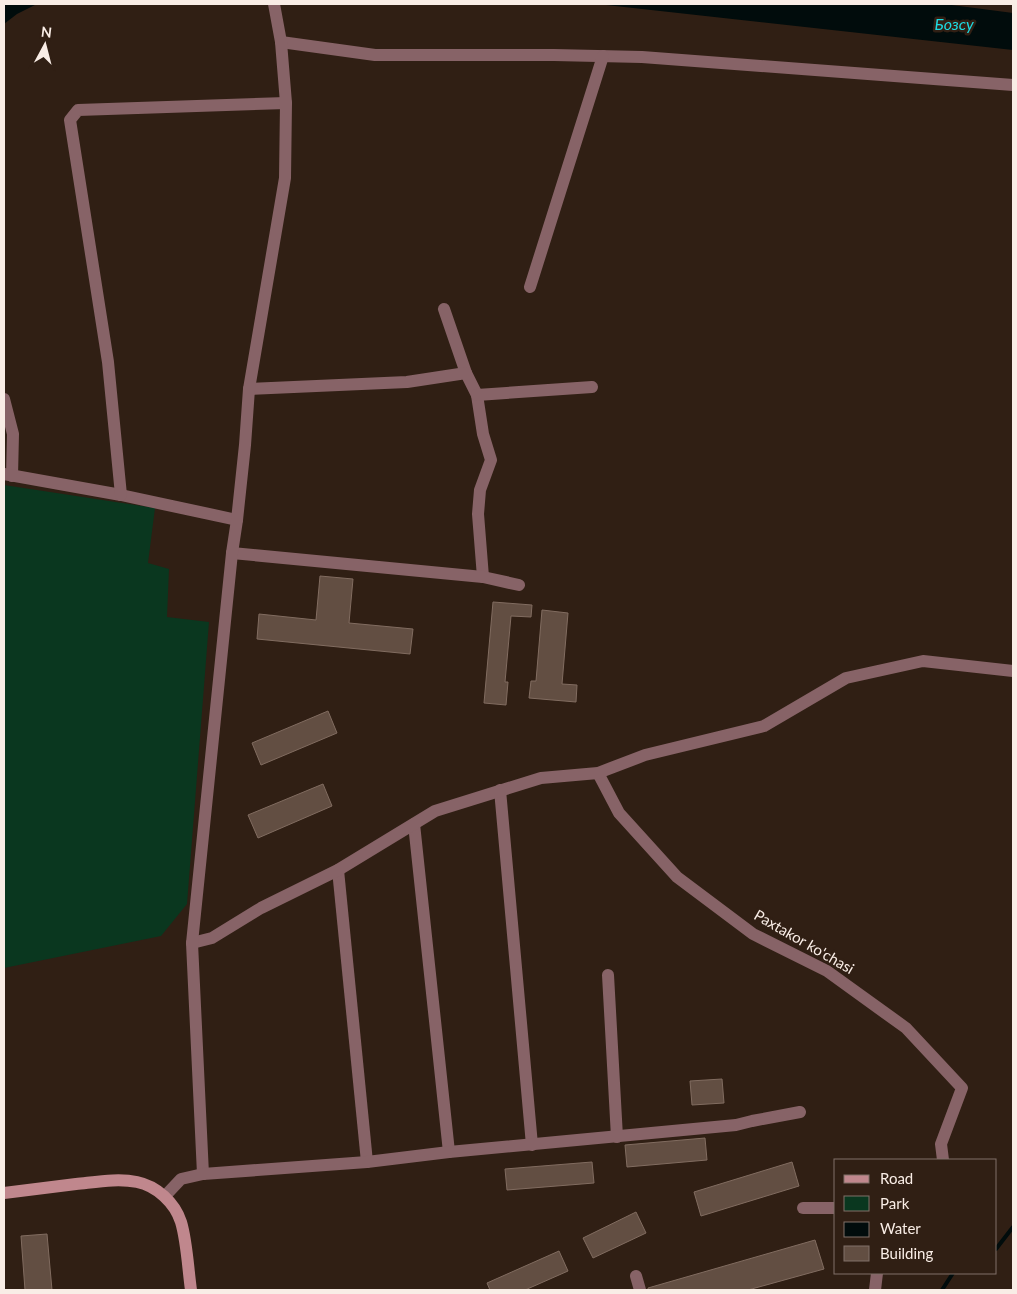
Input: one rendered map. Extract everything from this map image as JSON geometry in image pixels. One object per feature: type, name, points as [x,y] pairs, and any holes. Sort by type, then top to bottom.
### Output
[{"type":"main road","points":[[4,1193],[110,1181],[139,1182],[152,1188],[165,1196],[181,1221],[191,1290]]},
{"type":"street","points":[[203,1174],[192,943],[232,553],[246,445],[249,389],[284,178],[286,103],[281,42],[274,4]]},
{"type":"street","points":[[281,42],[375,55],[642,57],[1013,85]]},
{"type":"street","points":[[530,287],[603,56]]},
{"type":"street","points":[[121,495],[108,362],[70,120],[78,110],[286,103]]},
{"type":"street","points":[[444,309],[466,373],[477,395],[483,434],[491,460],[480,490],[478,514],[483,577]]},
{"type":"street","points":[[249,389],[407,382],[466,373]]},
{"type":"street","points":[[477,395],[592,387]]},
{"type":"street","points":[[4,399],[13,434],[8,475],[121,495],[237,520]]},
{"type":"street","points":[[232,553],[483,577],[519,585]]},
{"type":"street","points":[[192,943],[212,938],[261,908],[338,870],[435,811],[541,778],[598,773],[645,755],[764,726],[846,678],[922,661],[1013,671]]},
{"type":"street","name":"Paxtakor ko'chasi","points":[[598,773],[619,813],[677,877],[753,934],[827,971],[906,1028],[962,1088],[941,1144],[943,1159]]},
{"type":"street","points":[[500,790],[532,1145]]},
{"type":"street","points":[[414,824],[449,1152]]},
{"type":"street","points":[[338,870],[367,1162]]},
{"type":"street","points":[[608,975],[617,1137]]},
{"type":"street","points":[[165,1196],[181,1179],[203,1174],[367,1162],[449,1152],[736,1125],[800,1112]]},
{"type":"street","points":[[803,1208],[834,1208]]},
{"type":"street","points":[[875,1290],[877,1274]]},
{"type":"street","points":[[636,1276],[640,1290]]},
{"type":"green space","points":[[4,485],[155,508],[148,563],[169,569],[167,617],[209,622],[187,904],[161,936],[4,968]]},
{"type":"water","points":[[4,4],[37,4],[17,14],[4,24]]},
{"type":"water","name":"Бозсу","points":[[597,4],[944,4],[1013,13],[1013,50]]},
{"type":"building","points":[[320,576],[353,579],[349,623],[413,629],[410,654],[257,639],[259,614],[316,620]]},
{"type":"building","points":[[493,602],[532,605],[531,617],[511,616],[505,682],[508,682],[506,705],[484,703]]},
{"type":"building","points":[[542,610],[568,613],[562,684],[577,685],[576,702],[529,698],[531,681],[536,681]]},
{"type":"building","points":[[328,711],[337,733],[261,765],[252,743]]},
{"type":"building","points":[[323,784],[332,806],[258,838],[248,815]]},
{"type":"building","points":[[722,1079],[724,1103],[692,1105],[690,1081]]},
{"type":"building","points":[[705,1138],[707,1160],[627,1167],[625,1145]]},
{"type":"building","points":[[592,1162],[594,1183],[507,1190],[505,1169]]},
{"type":"building","points":[[792,1162],[799,1186],[701,1216],[694,1192]]},
{"type":"building","points":[[636,1212],[646,1233],[593,1258],[583,1238]]},
{"type":"building","points":[[47,1234],[52,1290],[25,1290],[21,1236]]},
{"type":"building","points":[[815,1240],[824,1269],[748,1290],[648,1290],[648,1288]]},
{"type":"building","points":[[559,1251],[568,1271],[525,1290],[490,1290],[487,1283]]},
{"type":"waterway","points":[[997,1248],[1013,1227]]},
{"type":"waterway","points":[[942,1290],[952,1274]]}]
